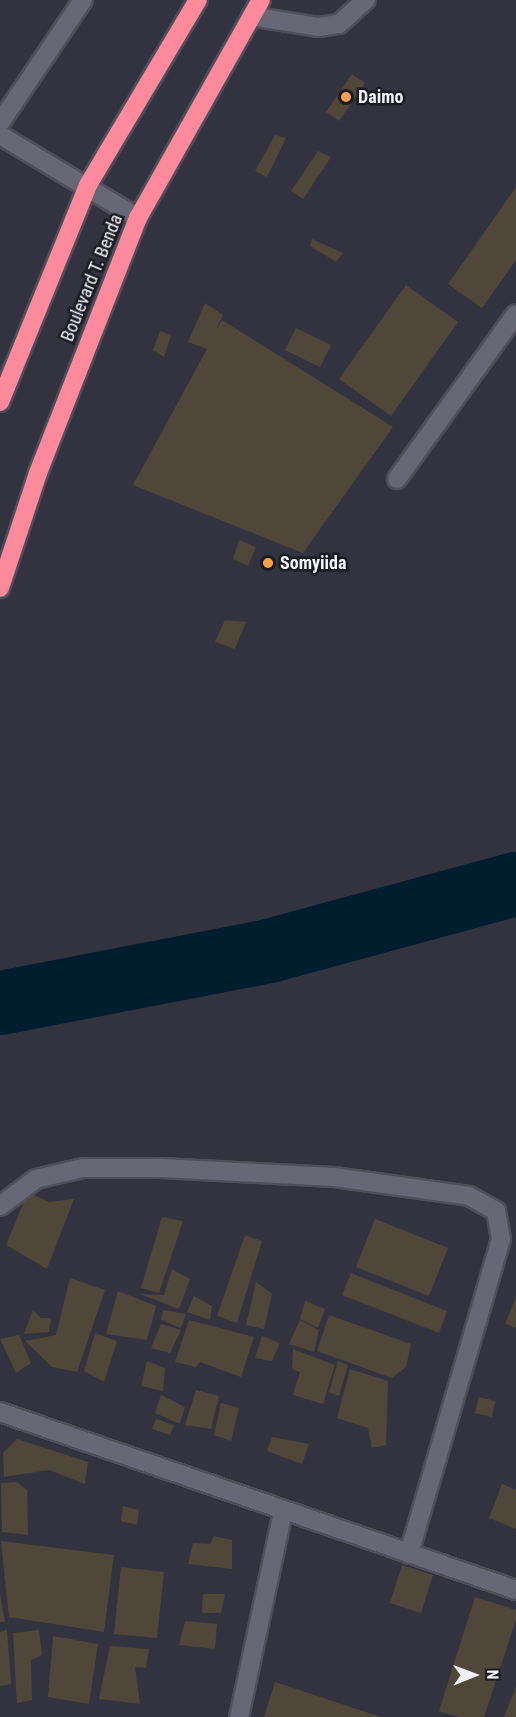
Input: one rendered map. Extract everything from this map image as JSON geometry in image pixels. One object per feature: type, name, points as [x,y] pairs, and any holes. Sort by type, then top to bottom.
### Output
[{"type":"highway","points":[[0,402],[88,185],[198,0]]},
{"type":"highway","name":"Boulevard T. Benda","points":[[0,588],[54,431],[138,218],[261,0]]},
{"type":"street","points":[[0,123],[83,0]]},
{"type":"street","points":[[250,16],[319,27],[348,19],[366,0]]},
{"type":"street","points":[[0,135],[88,185],[138,218]]},
{"type":"street","points":[[397,479],[516,315]]},
{"type":"street","points":[[0,1206],[36,1179],[83,1168],[162,1168],[334,1177],[469,1196],[496,1211],[501,1239],[409,1554]]},
{"type":"street","points":[[0,1412],[283,1512],[516,1590]]},
{"type":"street","points":[[239,1717],[283,1512]]},
{"type":"building","name":"Daimo","points":[[352,74],[365,83],[339,121],[326,112]]},
{"type":"building","points":[[275,135],[286,138],[267,177],[255,171]]},
{"type":"building","points":[[318,151],[331,157],[303,199],[291,191]]},
{"type":"building","points":[[516,187],[516,260],[482,308],[448,284]]},
{"type":"building","points":[[312,239],[343,253],[336,262],[310,246]]},
{"type":"building","points":[[406,285],[458,322],[391,416],[339,379]]},
{"type":"building","points":[[205,303],[223,315],[216,330],[222,320],[393,427],[303,553],[133,485],[207,349],[188,342]]},
{"type":"building","points":[[296,328],[331,345],[320,367],[285,350]]},
{"type":"building","points":[[160,331],[171,335],[164,357],[153,350]]},
{"type":"building","points":[[239,540],[256,547],[248,566],[233,559]]},
{"type":"building","points":[[225,620],[246,622],[235,649],[215,642]]},
{"type":"building","points":[[28,1192],[49,1202],[74,1199],[47,1269],[6,1245]]},
{"type":"building","points":[[162,1217],[183,1221],[159,1293],[141,1288]]},
{"type":"building","points":[[375,1219],[448,1248],[429,1296],[356,1267]]},
{"type":"building","points":[[245,1235],[262,1241],[237,1323],[217,1316]]},
{"type":"building","points":[[172,1269],[190,1279],[179,1309],[140,1294],[164,1295]]},
{"type":"building","points":[[351,1273],[447,1311],[439,1333],[342,1295]]},
{"type":"building","points":[[70,1278],[105,1290],[77,1372],[52,1367],[25,1341],[56,1335]]},
{"type":"building","points":[[256,1282],[272,1294],[264,1329],[246,1325]]},
{"type":"building","points":[[118,1291],[156,1306],[147,1340],[106,1334]]},
{"type":"building","points":[[194,1296],[212,1306],[210,1320],[187,1312]]},
{"type":"building","points":[[516,1297],[516,1328],[505,1324]]},
{"type":"building","points":[[305,1301],[325,1309],[318,1328],[300,1319]]},
{"type":"building","points":[[33,1310],[41,1318],[51,1318],[49,1332],[24,1334]]},
{"type":"building","points":[[163,1310],[186,1314],[181,1328],[161,1320]]},
{"type":"building","points":[[329,1315],[411,1344],[406,1367],[392,1378],[317,1351]]},
{"type":"building","points":[[189,1320],[254,1337],[241,1377],[200,1362],[196,1367],[175,1362]]},
{"type":"building","points":[[300,1320],[319,1330],[314,1352],[289,1344]]},
{"type":"building","points":[[161,1324],[181,1330],[170,1353],[151,1348]]},
{"type":"building","points":[[95,1333],[117,1341],[104,1382],[84,1371]]},
{"type":"building","points":[[19,1335],[31,1363],[16,1373],[0,1339]]},
{"type":"building","points":[[262,1336],[280,1343],[272,1361],[255,1358]]},
{"type":"building","points":[[293,1349],[335,1365],[323,1404],[293,1395],[300,1372],[292,1369]]},
{"type":"building","points":[[147,1361],[165,1368],[163,1391],[141,1386]]},
{"type":"building","points":[[338,1361],[348,1365],[339,1396],[329,1392]]},
{"type":"building","points":[[350,1369],[388,1381],[386,1445],[372,1448],[368,1428],[337,1418]]},
{"type":"building","points":[[196,1390],[219,1396],[211,1429],[185,1425]]},
{"type":"building","points":[[161,1395],[185,1407],[180,1424],[155,1413]]},
{"type":"building","points":[[479,1397],[495,1401],[492,1417],[475,1413]]},
{"type":"building","points":[[221,1403],[239,1408],[231,1441],[214,1435]]},
{"type":"building","points":[[156,1419],[174,1425],[170,1435],[152,1429]]},
{"type":"building","points":[[272,1437],[309,1444],[302,1464],[267,1451]]},
{"type":"building","points":[[17,1439],[88,1462],[85,1484],[49,1470],[4,1477],[3,1453]]},
{"type":"building","points":[[17,1482],[27,1490],[28,1535],[2,1532],[1,1483]]},
{"type":"building","points":[[502,1484],[516,1490],[516,1529],[489,1518]]},
{"type":"building","points":[[123,1506],[139,1510],[137,1525],[121,1521]]},
{"type":"building","points":[[214,1536],[232,1540],[232,1569],[188,1564],[193,1543],[210,1544]]},
{"type":"building","points":[[1,1541],[114,1555],[104,1632],[9,1617]]},
{"type":"building","points":[[402,1565],[433,1575],[421,1613],[390,1603]]},
{"type":"building","points":[[121,1567],[164,1572],[157,1638],[114,1634]]},
{"type":"building","points":[[0,1594],[5,1622],[0,1622]]},
{"type":"building","points":[[203,1594],[225,1594],[221,1613],[202,1613]]},
{"type":"building","points":[[475,1597],[516,1610],[516,1620],[484,1717],[458,1717],[439,1711]]},
{"type":"building","points":[[185,1621],[217,1624],[215,1649],[179,1645]]},
{"type":"building","points":[[7,1630],[11,1684],[0,1686],[0,1632]]},
{"type":"building","points":[[39,1630],[42,1655],[31,1660],[32,1700],[17,1703],[13,1633]]},
{"type":"building","points":[[53,1636],[98,1644],[89,1704],[48,1697]]},
{"type":"building","points":[[110,1646],[149,1649],[146,1668],[135,1667],[140,1704],[99,1699]]},
{"type":"building","points":[[275,1682],[381,1717],[264,1717]]},
{"type":"building","points":[[516,1687],[516,1717],[504,1717]]},
{"type":"waterway","points":[[0,1003],[269,951],[516,884]]},
{"type":"place","name":"Daimo","points":[[346,97]]},
{"type":"place","name":"Somyiida","points":[[268,563]]}]
